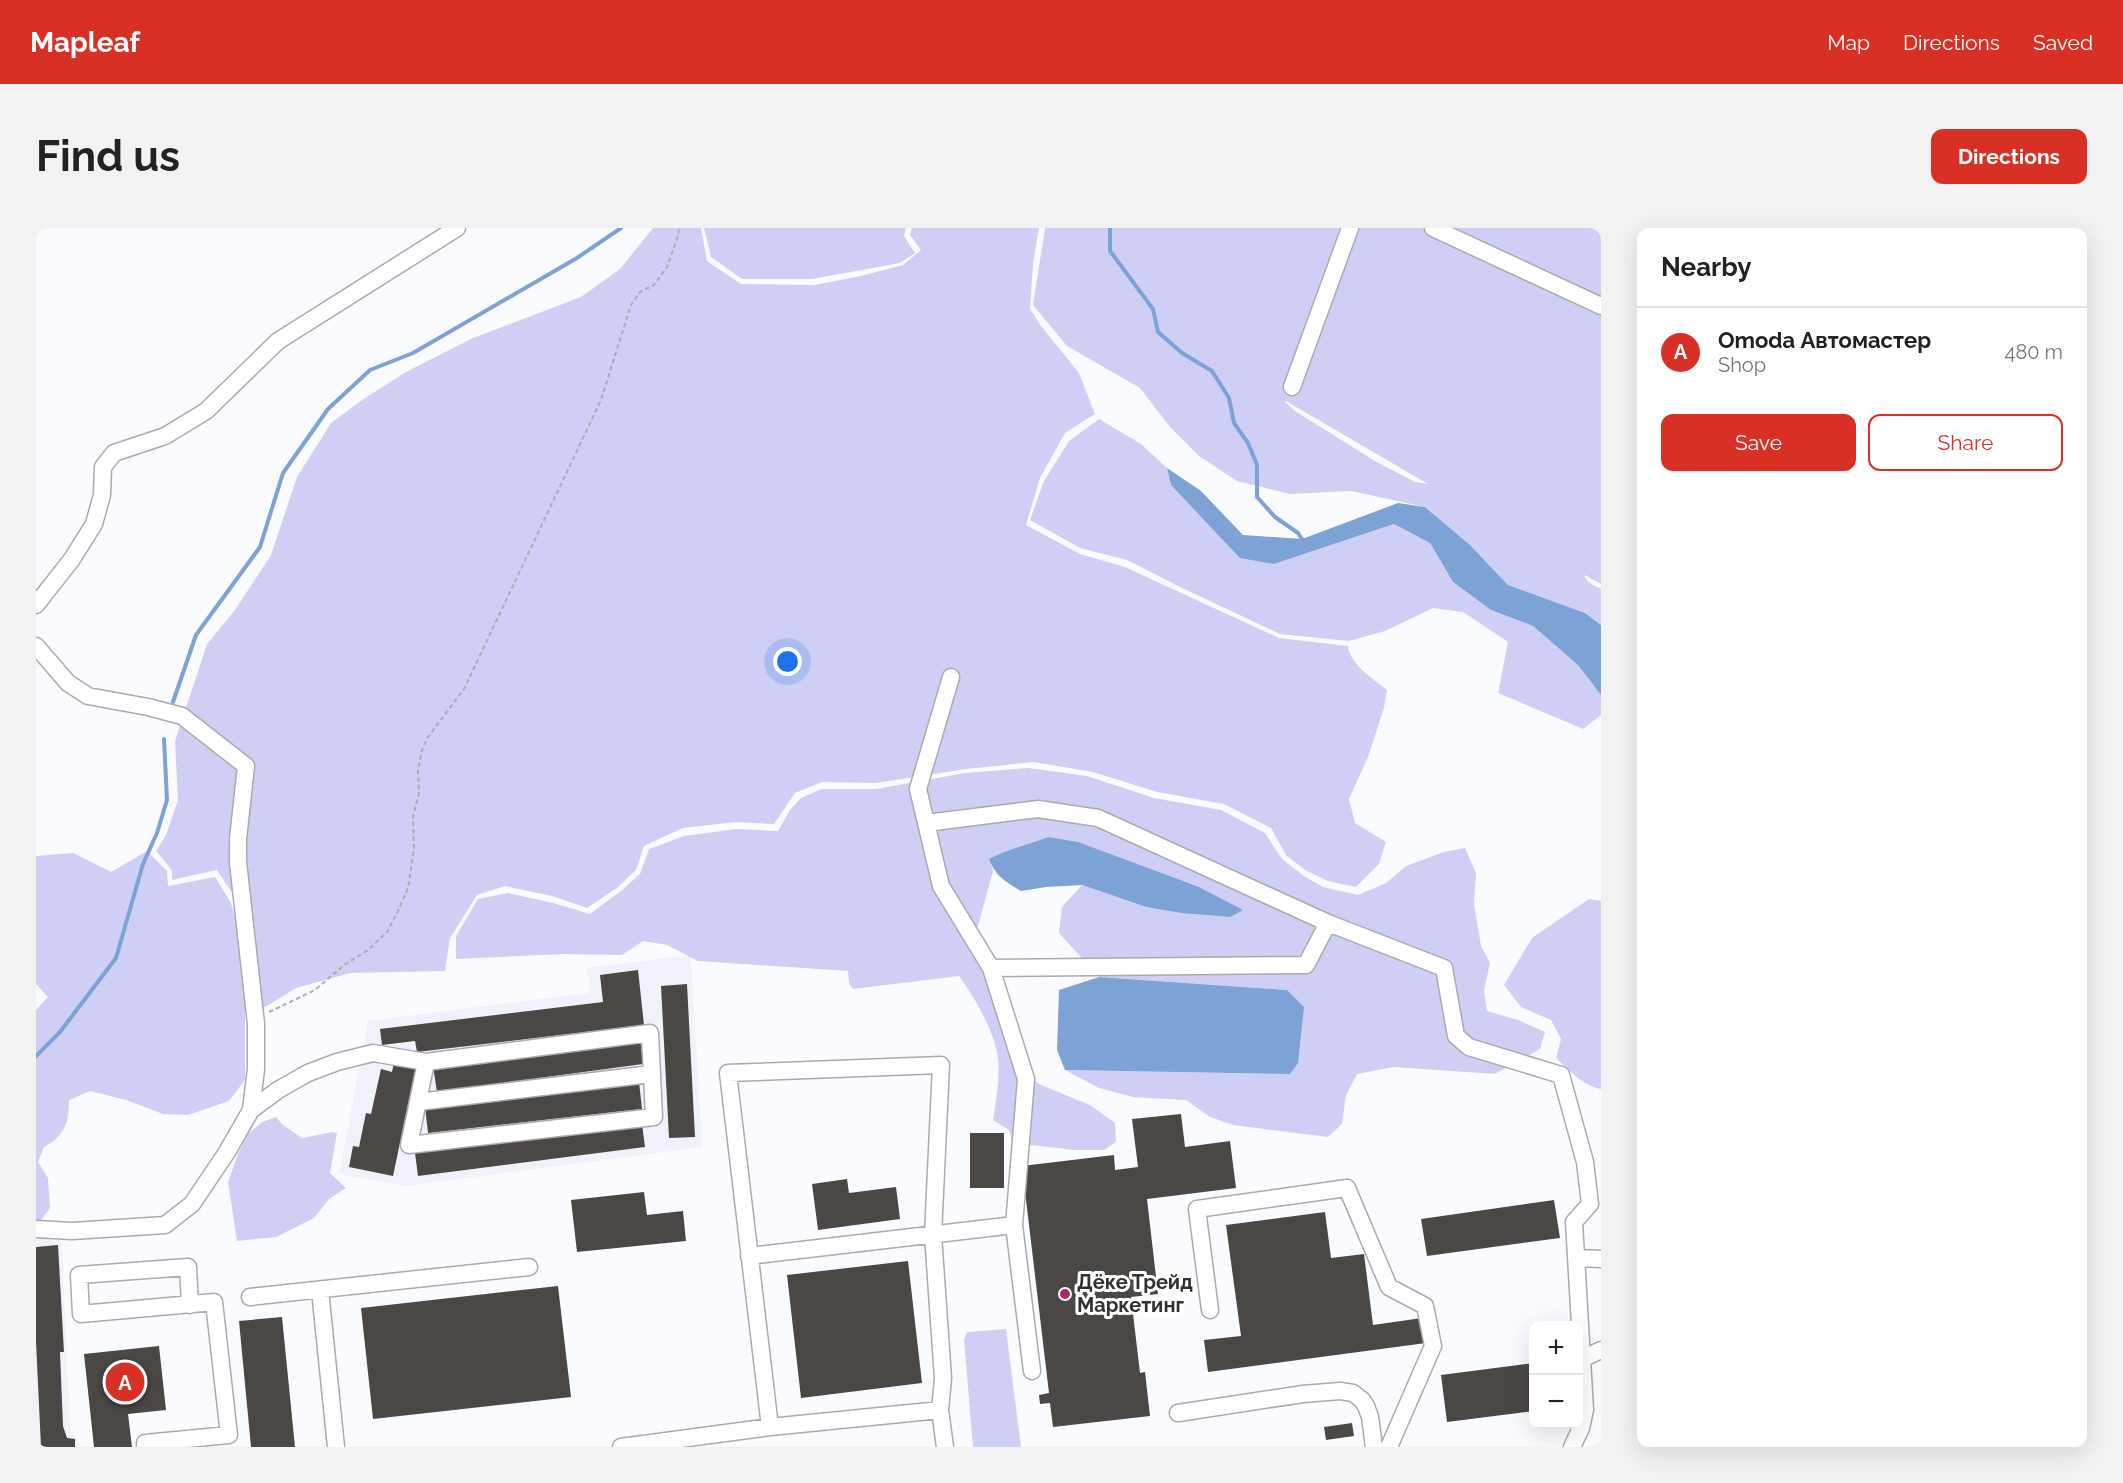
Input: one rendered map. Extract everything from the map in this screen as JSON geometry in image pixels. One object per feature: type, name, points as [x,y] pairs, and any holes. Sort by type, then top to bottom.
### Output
[{"type":"lane","points":[[36,605],[72,560],[94,524],[102,495],[103,467],[114,453],[165,436],[206,411],[278,341],[457,228]]},
{"type":"lane","points":[[1292,387],[1350,228]]},
{"type":"lane","points":[[1433,228],[1601,306]]},
{"type":"lane","points":[[36,646],[68,683],[88,696],[182,716],[246,766],[238,839],[238,862],[256,1024],[256,1069],[251,1110],[227,1152],[192,1204],[165,1225],[72,1231],[36,1229]]},
{"type":"lane","points":[[951,677],[918,789],[941,886],[991,968],[1026,1079],[1014,1225],[1032,1371]]},
{"type":"lane","points":[[926,823],[1038,809],[1098,818],[1328,923],[1444,968],[1456,1036],[1469,1047],[1561,1075],[1585,1162],[1590,1204],[1574,1222],[1580,1321]]},
{"type":"lane","points":[[991,968],[1306,964],[1328,923]]},
{"type":"lane","points":[[251,1110],[278,1090],[308,1073],[337,1062],[373,1053],[426,1062],[650,1033],[654,1118],[409,1145],[426,1062]]},
{"type":"lane","points":[[770,1427],[728,1073],[941,1065],[933,1235],[943,1378],[940,1410],[945,1447]]},
{"type":"lane","points":[[418,1102],[651,1074]]},
{"type":"lane","points":[[1210,1310],[1197,1209],[1347,1188],[1389,1287],[1425,1306],[1433,1346],[1389,1447]]},
{"type":"lane","points":[[749,1256],[1014,1225]]},
{"type":"lane","points":[[1576,1258],[1601,1259]]},
{"type":"lane","points":[[145,1447],[145,1443],[229,1435],[214,1302],[190,1305],[81,1314],[79,1275],[188,1267],[190,1305]]},
{"type":"lane","points":[[250,1297],[529,1267]]},
{"type":"lane","points":[[320,1290],[336,1447]]},
{"type":"lane","points":[[1583,1359],[1601,1350]]},
{"type":"lane","points":[[1572,1447],[1581,1428],[1585,1410],[1583,1375]]},
{"type":"lane","points":[[1178,1413],[1303,1394],[1340,1391],[1353,1394],[1366,1406],[1370,1417],[1374,1447]]},
{"type":"lane","points":[[621,1447],[770,1427],[940,1410]]},
{"type":"path","points":[[256,1024],[267,1013],[315,990],[344,965],[369,950],[387,932],[408,888],[414,849],[413,817],[419,793],[418,771],[422,750],[428,737],[464,689],[601,400],[631,305],[640,292],[654,285],[667,267],[679,228]]},
{"type":"shaded area","points":[[653,228],[701,228],[707,261],[741,284],[814,285],[903,265],[921,250],[910,235],[912,228],[1039,228],[1033,264],[1030,309],[1079,373],[1095,414],[1065,433],[1040,478],[1026,525],[1080,554],[1125,567],[1279,638],[1348,646],[1358,665],[1387,690],[1384,708],[1368,757],[1349,799],[1355,823],[1386,842],[1379,864],[1356,887],[1328,881],[1305,870],[1286,855],[1271,828],[1224,804],[1157,792],[1093,772],[1034,762],[966,769],[876,783],[822,782],[795,793],[774,824],[735,822],[683,828],[644,846],[636,870],[618,887],[587,908],[552,896],[505,886],[477,895],[450,938],[445,971],[350,973],[296,988],[262,1009],[237,900],[217,870],[172,880],[172,870],[156,851],[166,835],[178,800],[175,741],[207,644],[235,610],[271,555],[297,477],[331,423],[406,372],[473,338],[581,297],[620,269]]},
{"type":"shaded area","points":[[704,228],[906,228],[904,236],[915,253],[900,263],[812,279],[742,279],[711,257]]},
{"type":"shaded area","points":[[1045,228],[1601,228],[1601,584],[1584,575],[1588,582],[1601,589],[1601,625],[1585,613],[1508,585],[1470,545],[1425,507],[1351,491],[1290,494],[1237,481],[1199,456],[1170,427],[1140,388],[1067,346],[1033,305]],"holes":[[[1286,401],[1428,484],[1415,482],[1375,461],[1295,411]]]},
{"type":"shaded area","points":[[1099,419],[1141,444],[1167,468],[1171,485],[1274,564],[1394,524],[1430,543],[1453,582],[1491,610],[1533,626],[1578,665],[1601,695],[1601,715],[1583,729],[1498,693],[1508,642],[1463,612],[1433,608],[1385,631],[1349,641],[1280,634],[1127,560],[1080,548],[1030,520],[1044,481],[1069,441]]},
{"type":"shaded area","points":[[1167,468],[1201,491],[1243,535],[1302,539],[1398,503],[1425,507],[1470,545],[1508,585],[1585,613],[1601,625],[1601,695],[1578,665],[1533,626],[1491,610],[1453,582],[1430,543],[1394,524],[1274,564],[1240,558],[1171,485]]},
{"type":"shaded area","points":[[1028,768],[1087,776],[1154,798],[1221,810],[1265,833],[1282,859],[1304,876],[1323,887],[1358,895],[1386,883],[1406,866],[1444,852],[1465,848],[1476,873],[1474,904],[1481,946],[1490,963],[1484,991],[1487,1011],[1518,1020],[1545,1032],[1540,1049],[1495,1074],[1394,1067],[1357,1074],[1346,1095],[1342,1124],[1328,1137],[1233,1125],[1210,1117],[1186,1100],[1133,1097],[1099,1088],[1065,1070],[1289,1074],[1287,990],[1099,977],[1059,933],[1062,907],[1082,885],[1146,907],[1214,916],[1198,886],[1048,837],[990,859],[993,871],[972,948],[989,979],[1017,1070],[1041,1085],[1090,1105],[1115,1123],[1116,1142],[1104,1150],[1074,1150],[1013,1143],[1009,1130],[993,1120],[998,1075],[996,1050],[983,1016],[959,976],[853,989],[849,984],[848,971],[698,961],[667,945],[643,941],[622,955],[565,954],[456,959],[456,936],[478,899],[508,893],[590,914],[640,874],[649,849],[684,836],[736,829],[778,831],[790,810],[801,798],[822,789],[876,789],[965,773]]},
{"type":"shaded area","points":[[1048,837],[1078,842],[1197,886],[1243,910],[1230,917],[1182,913],[1146,907],[1082,885],[1021,891],[1002,878],[991,865],[989,859],[1003,852]]},
{"type":"shaded area","points":[[147,851],[167,871],[168,886],[215,877],[231,903],[245,956],[245,1080],[229,1101],[188,1115],[163,1114],[126,1100],[90,1091],[69,1100],[67,1122],[64,1128],[57,1138],[44,1147],[38,1162],[48,1178],[50,1208],[41,1220],[36,1220],[36,1010],[48,997],[36,984],[36,856],[73,853],[111,872]]},
{"type":"shaded area","points":[[1589,899],[1601,901],[1601,1089],[1582,1081],[1556,1058],[1561,1039],[1551,1020],[1521,1007],[1504,985],[1532,938]]},
{"type":"shaded area","points":[[691,955],[702,1147],[405,1186],[339,1174],[368,1021],[590,993],[587,968]]},
{"type":"shaded area","points":[[1099,977],[1287,990],[1304,1007],[1298,1063],[1290,1074],[1065,1070],[1057,1050],[1059,990]]},
{"type":"shaded area","points":[[276,1117],[302,1138],[337,1133],[330,1173],[346,1188],[329,1199],[314,1218],[276,1237],[237,1241],[228,1182],[247,1135],[262,1122]]},
{"type":"shaded area","points":[[36,1236],[62,1243],[70,1432],[76,1437],[79,1447],[36,1447]]},
{"type":"shaded area","points":[[1006,1329],[1021,1447],[973,1447],[964,1340],[967,1332]]},
{"type":"building","points":[[638,970],[644,1025],[417,1052],[415,1041],[382,1045],[380,1029],[603,1002],[600,975]]},
{"type":"building","points":[[687,984],[695,1137],[669,1138],[661,986]]},
{"type":"building","points":[[640,1038],[643,1064],[437,1092],[433,1066]]},
{"type":"building","points":[[394,1062],[416,1067],[393,1176],[349,1167],[353,1146],[359,1147],[366,1113],[371,1114],[381,1069],[392,1072]]},
{"type":"building","points":[[639,1082],[642,1109],[428,1133],[425,1107]]},
{"type":"building","points":[[1181,1114],[1185,1147],[1230,1141],[1236,1188],[1147,1199],[1158,1294],[1131,1297],[1140,1373],[1145,1372],[1150,1416],[1053,1427],[1050,1403],[1040,1404],[1039,1395],[1049,1393],[1022,1166],[1114,1155],[1115,1170],[1138,1167],[1132,1119]]},
{"type":"building","points":[[642,1124],[645,1147],[418,1176],[415,1153]]},
{"type":"building","points":[[970,1133],[1004,1133],[1004,1188],[970,1188]]},
{"type":"building","points":[[847,1179],[849,1193],[896,1187],[900,1219],[818,1230],[812,1184]]},
{"type":"building","points":[[644,1192],[647,1215],[683,1211],[686,1241],[577,1252],[571,1200]]},
{"type":"building","points":[[1554,1200],[1560,1238],[1427,1256],[1421,1219]]},
{"type":"building","points":[[1325,1212],[1331,1258],[1364,1254],[1373,1325],[1422,1318],[1426,1343],[1208,1372],[1204,1340],[1241,1336],[1226,1225]]},
{"type":"building","points":[[58,1245],[64,1352],[60,1352],[63,1426],[67,1438],[75,1439],[75,1447],[41,1447],[36,1342],[36,1247]]},
{"type":"building","points":[[908,1261],[922,1383],[801,1398],[787,1275]]},
{"type":"building","points":[[558,1286],[571,1397],[373,1419],[361,1308]]},
{"type":"building","points":[[282,1317],[295,1447],[251,1447],[239,1321]]},
{"type":"building","points":[[159,1346],[166,1410],[128,1414],[132,1447],[94,1447],[84,1354]]},
{"type":"building","points":[[1529,1364],[1529,1412],[1447,1422],[1441,1375]]},
{"type":"building","points":[[1352,1423],[1354,1436],[1326,1440],[1324,1427]]},
{"type":"waterway","points":[[173,702],[196,635],[260,547],[283,473],[328,409],[370,370],[413,353],[577,258],[621,228]]},
{"type":"waterway","points":[[1110,228],[1110,251],[1153,309],[1158,332],[1182,353],[1212,371],[1229,398],[1234,423],[1248,443],[1257,465],[1257,497],[1275,517],[1298,533],[1302,539]]},
{"type":"waterway","points":[[36,1056],[60,1032],[116,958],[143,864],[157,833],[167,800],[164,739]]},
{"type":"place","name":"Дёке Трейд Маркетинг","points":[[1065,1294]]},
{"type":"place","name":"Omoda Автомастер","points":[[125,1382]]}]
